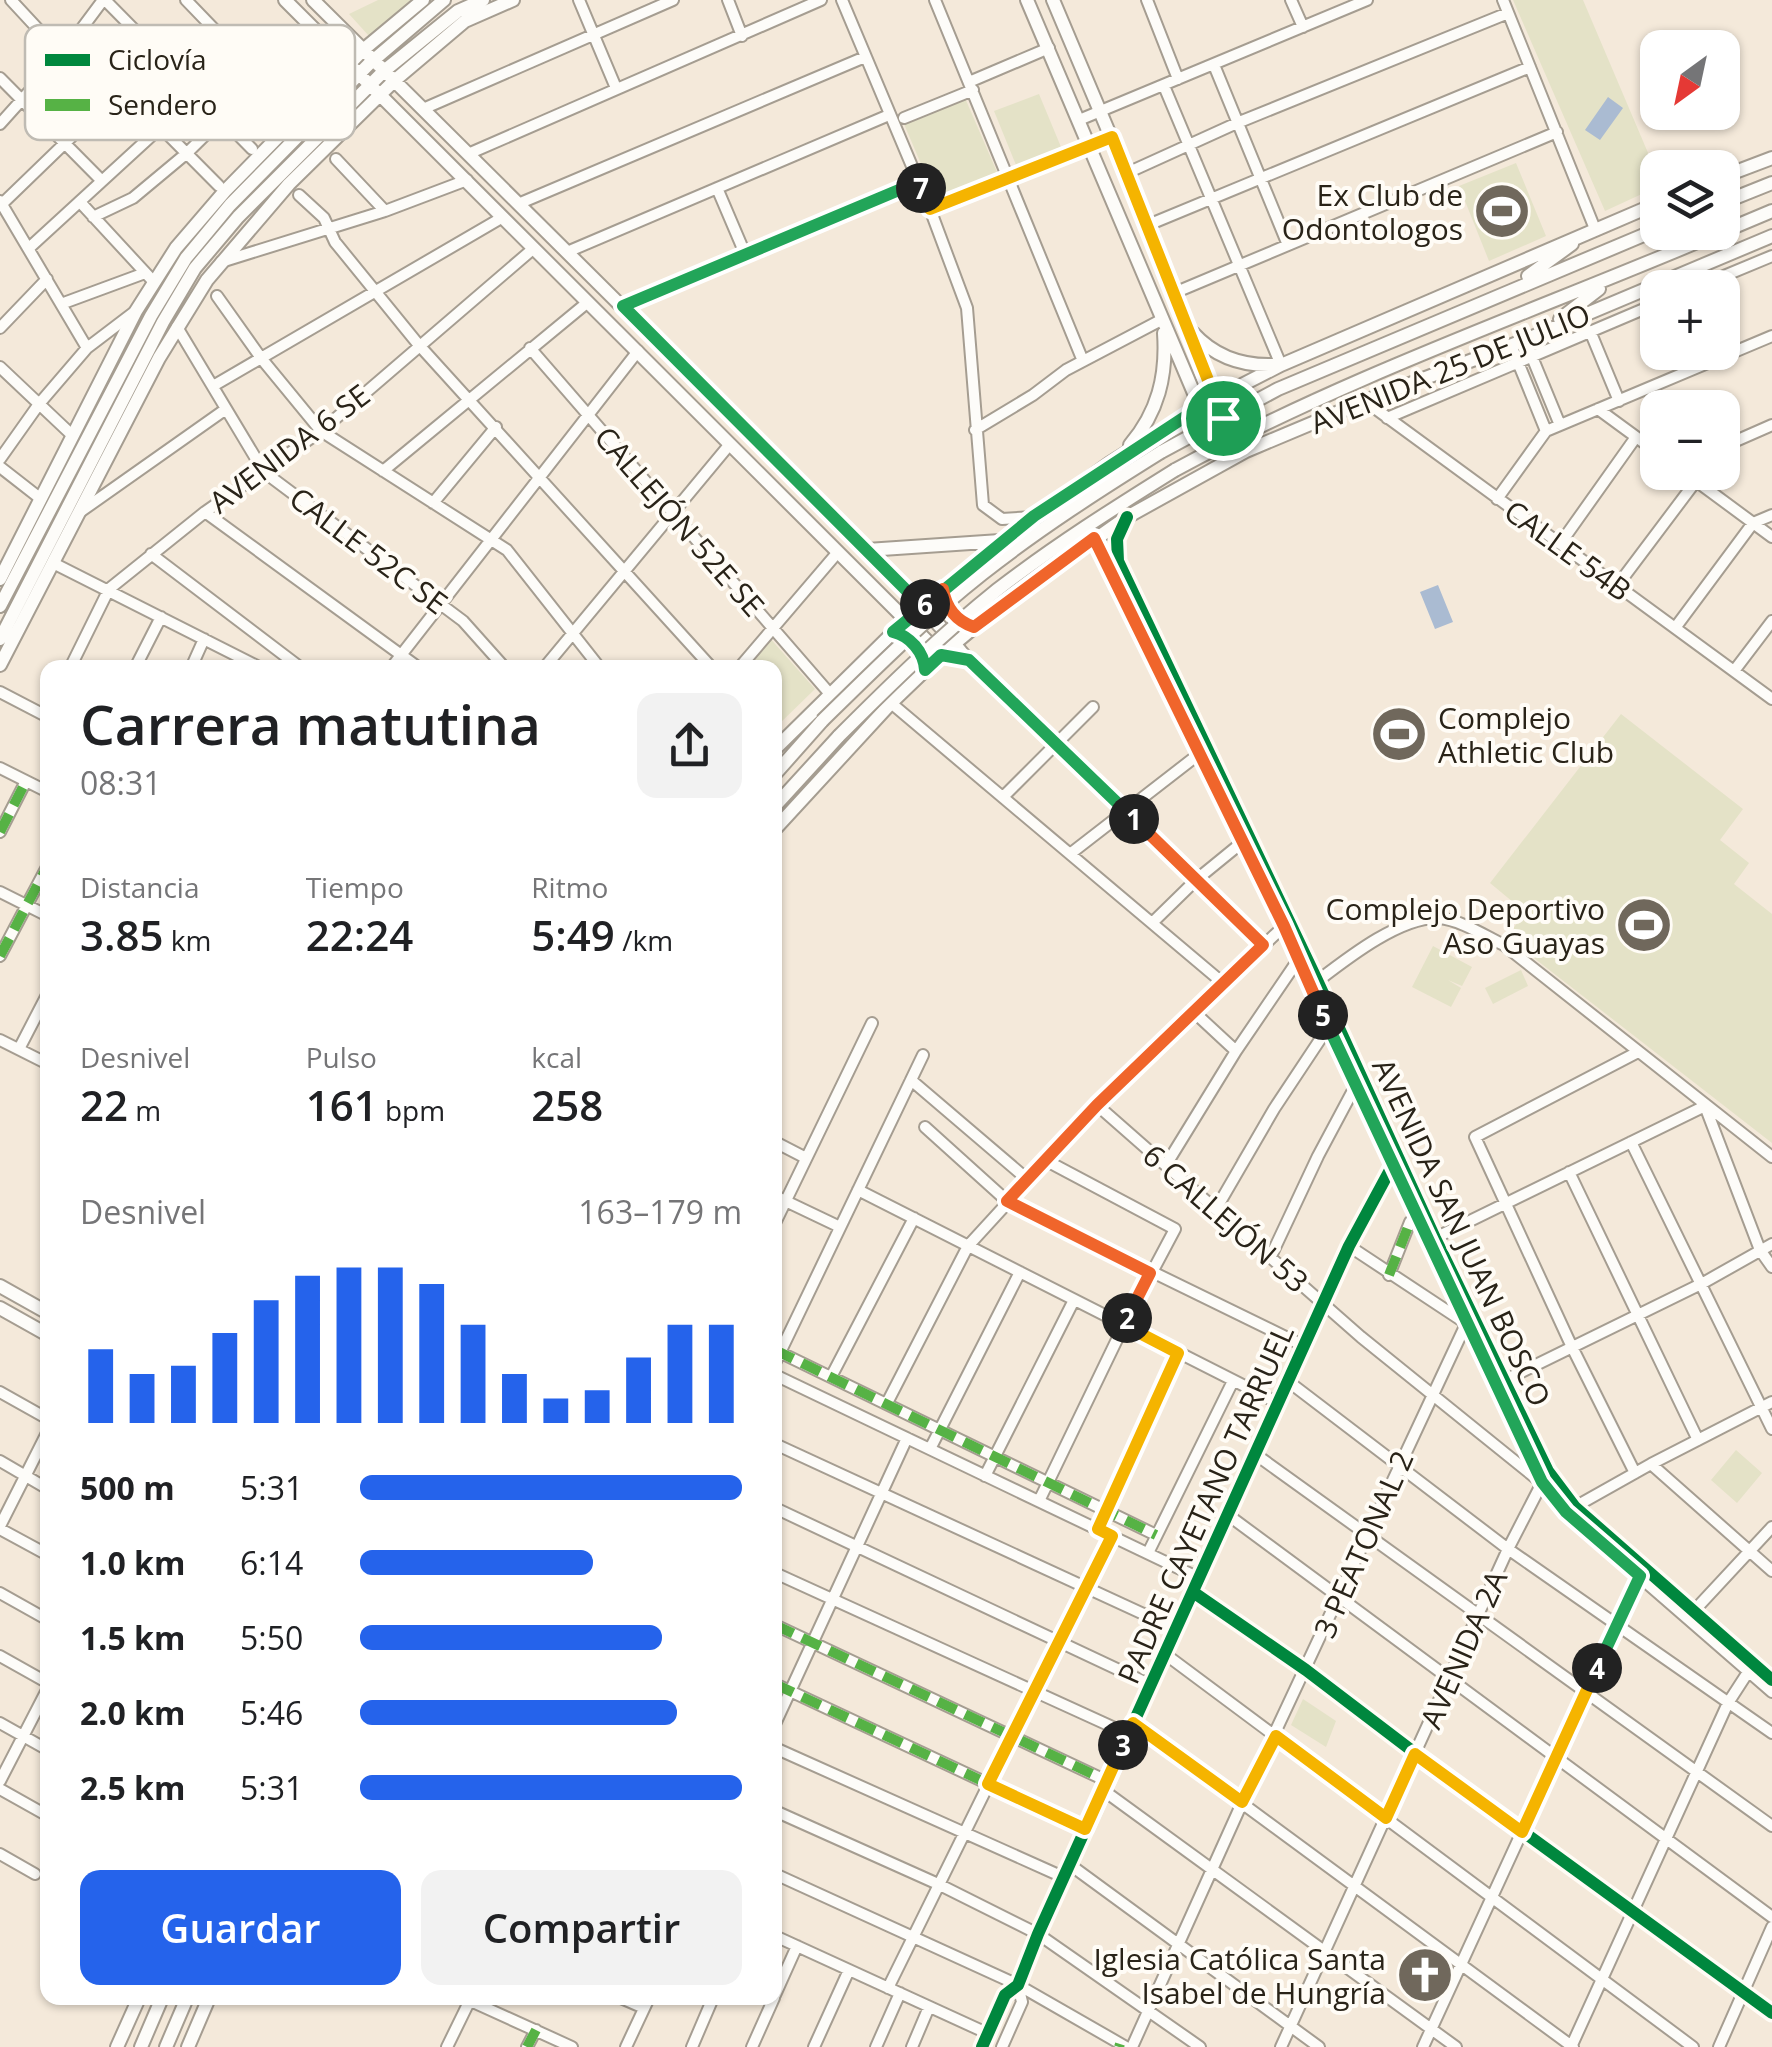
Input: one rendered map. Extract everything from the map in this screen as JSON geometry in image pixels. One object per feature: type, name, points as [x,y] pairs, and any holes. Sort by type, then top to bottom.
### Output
[{"type":"main road","points":[[285,0],[311,25]]},
{"type":"main road","points":[[313,0],[338,25]]},
{"type":"main road","points":[[355,91],[365,79],[368,55],[423,0]]},
{"type":"main road","points":[[368,55],[444,0]]},
{"type":"main road","points":[[389,76],[458,11],[482,0]]},
{"type":"main road","points":[[355,88],[365,79],[389,76],[465,21],[513,0]]},
{"type":"main road","points":[[1027,0],[1208,426]]},
{"type":"main road","points":[[1053,0],[1127,172],[1223,418]]},
{"type":"main road","points":[[355,42],[867,550],[955,643]]},
{"type":"main road","points":[[355,69],[941,655]]},
{"type":"main road","points":[[0,579],[136,311],[149,277],[298,140]]},
{"type":"main road","points":[[0,606],[195,268],[261,204],[314,140]]},
{"type":"main road","points":[[1740,171],[1772,158]]},
{"type":"main road","points":[[1740,196],[1772,183]]},
{"type":"main road","points":[[0,640],[138,370],[176,327],[261,204]]},
{"type":"main road","points":[[782,738],[906,620],[1002,541],[1110,463],[1214,398],[1281,365],[1640,211]]},
{"type":"main road","name":"AVENIDA 25 DE JULIO","points":[[1740,224],[1772,211]]},
{"type":"main road","points":[[1510,289],[1595,228]]},
{"type":"main road","points":[[0,665],[80,513],[138,370],[151,316],[199,230]]},
{"type":"main road","name":"AVENIDA 25 DE JULIO","points":[[782,766],[900,644],[982,574],[1069,510],[1161,452],[1278,389],[1640,236]]},
{"type":"main road","name":"AVENIDA 25 DE JULIO","points":[[782,821],[941,655],[1094,538],[1127,518],[1246,452],[1772,236]]},
{"type":"main road","name":"AVENIDA 25 DE JULIO","points":[[782,798],[915,660],[997,590],[1084,527],[1175,470],[1240,434],[1373,374],[1680,250]]},
{"type":"main road","points":[[1546,330],[1614,278]]},
{"type":"main road","points":[[1110,463],[1127,448],[1153,412],[1164,368],[1162,320]]},
{"type":"main road","points":[[1186,325],[1200,341],[1238,362],[1281,365]]},
{"type":"main road","points":[[111,360],[138,370]]},
{"type":"main road","points":[[1228,392],[1278,389]]},
{"type":"main road","points":[[1166,495],[1240,434]]},
{"type":"main road","points":[[867,550],[1002,541]]},
{"type":"main road","points":[[943,589],[957,618],[974,627]]},
{"type":"main road","points":[[893,632],[916,646],[925,661],[925,670]]},
{"type":"main road","points":[[0,1286],[40,1308]]},
{"type":"main road","points":[[0,1308],[40,1330]]},
{"type":"main road","points":[[117,2047],[137,2005]]},
{"type":"main road","points":[[141,2047],[159,2005]]},
{"type":"main road","points":[[166,2047],[184,2005]]},
{"type":"main road","points":[[188,2047],[206,2005]]},
{"type":"main road","points":[[155,2015],[166,2015],[175,2025]]},
{"type":"street","points":[[10,0],[34,25]]},
{"type":"street","points":[[85,25],[104,0],[129,25]]},
{"type":"street","points":[[186,0],[210,25]]},
{"type":"street","points":[[578,0],[616,88]]},
{"type":"street","points":[[423,109],[673,0]]},
{"type":"street","points":[[728,0],[742,36]]},
{"type":"street","points":[[468,154],[821,0]]},
{"type":"street","points":[[842,0],[930,209],[966,308],[974,430],[984,505],[1002,519],[1034,516]]},
{"type":"street","points":[[935,0],[1083,361]]},
{"type":"street","points":[[1291,0],[1303,27]]},
{"type":"street","points":[[1502,0],[1595,228]]},
{"type":"street","points":[[1150,1],[1178,80]]},
{"type":"street","points":[[1078,120],[1360,1]]},
{"type":"street","points":[[1127,172],[1508,13]]},
{"type":"street","points":[[904,118],[1049,48]]},
{"type":"street","points":[[518,204],[865,57]]},
{"type":"street","points":[[1214,64],[1288,245]]},
{"type":"street","points":[[1148,225],[1530,67]]},
{"type":"street","points":[[0,78],[25,103]]},
{"type":"street","points":[[1164,86],[1281,365]]},
{"type":"street","points":[[0,124],[25,97]]},
{"type":"street","points":[[567,252],[889,114]]},
{"type":"street","points":[[1174,293],[1557,132]]},
{"type":"street","points":[[930,209],[1112,137]]},
{"type":"street","points":[[30,248],[147,140]]},
{"type":"street","points":[[174,140],[219,186]]},
{"type":"street","points":[[94,216],[132,198],[199,140]]},
{"type":"street","points":[[243,140],[252,149]]},
{"type":"street","points":[[87,348],[1,202],[63,142],[102,181]]},
{"type":"street","points":[[336,160],[385,210]]},
{"type":"street","points":[[221,262],[467,180]]},
{"type":"street","points":[[623,306],[918,182]]},
{"type":"street","points":[[717,188],[746,256]]},
{"type":"street","points":[[299,195],[322,216],[375,294],[418,344],[705,660]]},
{"type":"street","points":[[61,304],[149,277],[80,202]]},
{"type":"street","points":[[213,386],[503,216]]},
{"type":"street","points":[[0,230],[12,219]]},
{"type":"street","points":[[246,230],[259,252]]},
{"type":"street","name":"AVENIDA 6 SE","points":[[74,660],[109,589],[205,512],[321,431],[534,248]]},
{"type":"street","points":[[1738,270],[1772,256]]},
{"type":"street","points":[[0,328],[47,279]]},
{"type":"street","points":[[217,296],[321,431],[507,550],[593,660]]},
{"type":"street","points":[[383,471],[588,302]]},
{"type":"street","name":"AVENIDA 25 DE JULIO","points":[[1387,418],[1640,310]]},
{"type":"street","points":[[0,459],[87,348],[136,311]]},
{"type":"street","points":[[974,430],[1083,361],[1162,320]]},
{"type":"street","name":"CALLE 52C SE","points":[[176,327],[264,472],[463,621],[497,660]]},
{"type":"street","points":[[1590,331],[1619,400]]},
{"type":"street","points":[[1497,499],[1546,431],[1772,336]]},
{"type":"street","points":[[1526,340],[1560,425]]},
{"type":"street","points":[[1511,345],[1546,431]]},
{"type":"street","name":"CALLEJÓN 52E SE","points":[[530,348],[830,694]]},
{"type":"street","points":[[397,660],[638,351]]},
{"type":"street","points":[[0,367],[72,436]]},
{"type":"street","name":"CALLE 54B","points":[[1365,401],[1772,699]]},
{"type":"street","points":[[80,513],[226,409]]},
{"type":"street","points":[[1598,409],[1640,440]]},
{"type":"street","points":[[1740,439],[1772,426]]},
{"type":"street","points":[[433,503],[496,428]]},
{"type":"street","points":[[1560,544],[1636,437]]},
{"type":"street","points":[[551,660],[730,444]]},
{"type":"street","points":[[0,467],[41,499]]},
{"type":"street","points":[[1617,586],[1689,490]]},
{"type":"street","points":[[1708,490],[1772,537]]},
{"type":"street","points":[[205,512],[409,660]]},
{"type":"street","points":[[1675,628],[1753,523],[1772,515]]},
{"type":"street","name":"AVENIDA SAN JUAN BOSCO","points":[[1127,518],[1115,550],[1140,620],[1198,755],[1257,862],[1500,1383],[1570,1510]]},
{"type":"street","name":"AVENIDA SAN JUAN BOSCO","points":[[1094,538],[1209,749],[1246,840]]},
{"type":"street","points":[[745,660],[838,552]]},
{"type":"street","points":[[151,554],[291,660]]},
{"type":"street","points":[[53,563],[243,660]]},
{"type":"street","points":[[139,660],[161,616]]},
{"type":"street","points":[[1734,671],[1772,621]]},
{"type":"street","points":[[195,660],[204,639]]},
{"type":"street","points":[[955,643],[1263,945]]},
{"type":"street","points":[[941,655],[969,660]]},
{"type":"street","points":[[0,692],[40,712]]},
{"type":"street","points":[[891,703],[1223,984]]},
{"type":"street","points":[[1003,797],[1093,707]]},
{"type":"street","points":[[1070,854],[1209,749]]},
{"type":"street","points":[[0,768],[40,788]]},
{"type":"street","points":[[0,832],[26,782]]},
{"type":"street","points":[[1152,924],[1196,880],[1246,840]]},
{"type":"street","name":"AVENIDA SAN JUAN BOSCO","points":[[1257,862],[1298,960],[1314,983]]},
{"type":"street","points":[[0,956],[40,880]]},
{"type":"street","points":[[0,892],[40,912]]},
{"type":"street","points":[[1314,983],[1413,922],[1439,918],[1461,924],[1504,945],[1772,1156]]},
{"type":"street","points":[[887,1403],[968,1246],[1097,1105],[1284,926]]},
{"type":"street","points":[[1166,1165],[1298,960]]},
{"type":"street","points":[[18,1049],[40,1008]]},
{"type":"street","points":[[1194,1012],[1236,1051]]},
{"type":"street","points":[[782,1196],[806,1158],[872,1022]]},
{"type":"street","points":[[1216,1208],[1331,1022]]},
{"type":"street","points":[[0,1040],[40,1060]]},
{"type":"street","points":[[1635,1473],[1475,1137],[1638,1052]]},
{"type":"street","points":[[782,1345],[924,1056]]},
{"type":"street","points":[[911,1080],[1028,1179]]},
{"type":"street","points":[[1272,1256],[1318,1156],[1359,1080]]},
{"type":"street","name":"6 CALLEJÓN 53","points":[[1097,1105],[1323,1304],[1542,1482]]},
{"type":"street","points":[[1431,1240],[1706,1106]]},
{"type":"street","points":[[1706,1106],[1760,1250],[1772,1267]]},
{"type":"street","points":[[925,1127],[1007,1201],[1304,1346]]},
{"type":"street","points":[[1631,1142],[1767,1405],[1772,1428]]},
{"type":"street","points":[[782,1146],[806,1158]]},
{"type":"street","points":[[1039,1501],[1150,1273],[1176,1230],[1045,1160]]},
{"type":"street","name":"PADRE CAYETANO TARRUEL","points":[[982,2047],[1006,1995],[1018,1985],[1063,1877],[1349,1246],[1394,1162]]},
{"type":"street","points":[[1569,1172],[1698,1440]]},
{"type":"street","points":[[858,1190],[1278,1403]]},
{"type":"street","points":[[782,1200],[840,1228]]},
{"type":"street","points":[[831,1376],[914,1218]]},
{"type":"street","points":[[1390,1275],[1410,1222]]},
{"type":"street","points":[[1500,1383],[1703,1283],[1772,1244]]},
{"type":"street","points":[[1349,1246],[1470,1322]]},
{"type":"street","points":[[930,1450],[1020,1272]]},
{"type":"street","points":[[985,1476],[1074,1300]]},
{"type":"street","name":"3 PEATONAL 2","points":[[1124,2046],[1148,2010],[1398,1464],[1470,1322]]},
{"type":"street","points":[[1098,1529],[1178,1353]]},
{"type":"street","points":[[782,1357],[831,1376],[1156,1535]]},
{"type":"street","points":[[782,1379],[1200,1578]]},
{"type":"street","points":[[1148,1553],[1233,1380]]},
{"type":"street","points":[[1289,1382],[1508,1549],[1772,1733]]},
{"type":"street","name":"AVENIDA SAN JUAN BOSCO","points":[[1500,1383],[1542,1482],[1751,1668],[1772,1692]]},
{"type":"street","points":[[0,1392],[40,1414]]},
{"type":"street","points":[[1570,1510],[1767,1405]]},
{"type":"street","points":[[782,1709],[906,1438]]},
{"type":"street","points":[[40,1447],[0,1527],[40,1550]]},
{"type":"street","points":[[782,1447],[1176,1629]]},
{"type":"street","points":[[1255,1454],[1772,1826]]},
{"type":"street","points":[[0,1461],[40,1484]]},
{"type":"street","points":[[1651,1464],[1772,1571]]},
{"type":"street","name":"AVENIDA 2A","points":[[1282,2047],[1508,1549],[1548,1470]]},
{"type":"street","points":[[782,1511],[1150,1685]]},
{"type":"street","points":[[1228,1515],[1772,1917]]},
{"type":"street","points":[[1691,1615],[1772,1527]]},
{"type":"street","points":[[888,1988],[1112,1536]]},
{"type":"street","points":[[1423,2047],[1642,1572]]},
{"type":"street","points":[[782,1576],[1032,1692],[1131,1728],[1242,1802],[1572,2047],[1728,1703],[1751,1668]]},
{"type":"street","points":[[1193,1592],[1306,1670],[1772,2014]]},
{"type":"street","points":[[0,1593],[40,1616]]},
{"type":"street","points":[[782,1627],[1105,1785],[1211,1870],[1456,2047]]},
{"type":"street","points":[[1165,1654],[1693,2047]]},
{"type":"street","points":[[0,1656],[40,1680]]},
{"type":"street","name":"AVENIDA SAN JUAN BOSCO","points":[[1751,1668],[1772,1680]]},
{"type":"street","points":[[782,1687],[1085,1829]]},
{"type":"street","points":[[0,1782],[40,1701]]},
{"type":"street","points":[[0,1723],[40,1746]]},
{"type":"street","points":[[782,1751],[1063,1877]]},
{"type":"street","points":[[0,1789],[40,1812]]},
{"type":"street","points":[[782,1813],[1038,1934],[1200,2047]]},
{"type":"street","points":[[0,1854],[36,1874]]},
{"type":"street","points":[[1069,1864],[1318,2047]]},
{"type":"street","points":[[782,1877],[1018,1985],[1124,2046]]},
{"type":"street","points":[[1719,2047],[1772,1926]]},
{"type":"street","points":[[782,1939],[988,2034]]},
{"type":"street","points":[[782,1979],[797,1946]]},
{"type":"street","points":[[814,2047],[849,1970]]},
{"type":"street","name":"PADRE CAYETANO TARRUEL","points":[[1002,2047],[1022,2002],[1018,1985]]},
{"type":"street","points":[[876,2047],[900,1993]]},
{"type":"street","points":[[447,2047],[464,2005]]},
{"type":"street","points":[[480,2005],[572,2047]]},
{"type":"street","points":[[626,2047],[645,2005]]},
{"type":"street","points":[[692,2047],[710,2005]]},
{"type":"street","points":[[752,2047],[770,2005]]},
{"type":"street","points":[[912,2047],[929,2007]]},
{"type":"street","points":[[527,2047],[536,2030]]},
{"type":"shaded area","points":[[378,0],[414,0],[369,36],[349,14]]},
{"type":"shaded area","points":[[1513,0],[1583,0],[1647,150],[1640,150],[1640,195],[1605,211]]},
{"type":"shaded area","points":[[1039,94],[1061,147],[1016,165],[994,111]]},
{"type":"shaded area","points":[[965,98],[997,172],[936,199],[904,124]]},
{"type":"shaded area","name":"Ex Club de Odontologos","points":[[1516,163],[1546,236],[1489,261],[1459,186]]},
{"type":"shaded area","points":[[768,636],[815,689],[782,721],[782,660],[749,660]]},
{"type":"shaded area","name":"Complejo Deportivo Aso Guayas","points":[[1621,714],[1743,809],[1720,840],[1749,863],[1734,884],[1772,914],[1772,1143],[1507,937],[1525,912],[1490,883]]},
{"type":"shaded area","points":[[1433,946],[1472,967],[1462,986],[1448,980],[1461,988],[1451,1007],[1412,987]]},
{"type":"shaded area","points":[[1521,970],[1528,986],[1493,1004],[1485,988]]},
{"type":"shaded area","points":[[1736,1450],[1762,1473],[1737,1503],[1711,1480]]},
{"type":"shaded area","points":[[1303,1699],[1336,1721],[1326,1747],[1291,1725]]},
{"type":"water","points":[[1608,97],[1623,108],[1600,140],[1585,130]]},
{"type":"water","points":[[1438,585],[1453,622],[1435,629],[1420,592]]},
{"type":"marked path","points":[[0,832],[26,781]]},
{"type":"marked path","points":[[0,956],[40,880]]},
{"type":"marked path","points":[[1389,1275],[1410,1222]]},
{"type":"marked path","points":[[782,1353],[1156,1535]]},
{"type":"marked path","points":[[782,1628],[1107,1781]]},
{"type":"marked path","points":[[782,1687],[1085,1829]]},
{"type":"marked path","points":[[527,2047],[536,2030]]},
{"type":"cycle path","points":[[1127,517],[1117,539],[1118,561],[1548,1471],[1575,1507],[1772,1680]]},
{"type":"cycle path","points":[[982,2047],[1005,1995],[1018,1985],[1349,1246],[1397,1157]]},
{"type":"cycle path","points":[[1193,1592],[1306,1670],[1772,2013]]},
{"type":"place","name":"Ex Club de Odontologos","points":[[1502,211]]},
{"type":"place","name":"Complejo Athletic Club","points":[[1399,734]]},
{"type":"place","name":"Complejo Deportivo Aso Guayas","points":[[1644,925]]},
{"type":"place","name":"Iglesia Católica Santa Isabel de Hungría","points":[[1425,1975]]},
{"type":"route","points":[[1223,418],[1112,137],[930,209],[918,182],[623,306],[922,606],[943,589],[957,618],[974,627],[1094,538],[1284,926],[1392,1166],[1542,1482],[1566,1512],[1640,1576],[1522,1832],[1415,1754],[1386,1818],[1276,1736],[1242,1802],[1133,1723],[1085,1829],[988,1784],[1112,1536],[1098,1529],[1178,1353],[1124,1325],[1150,1273],[1007,1201],[1097,1105],[1263,945],[969,660],[941,655],[925,670],[925,661],[916,646],[893,632],[922,606],[1002,541],[1034,516],[1110,463],[1200,407],[1208,426],[1223,418]]}]
